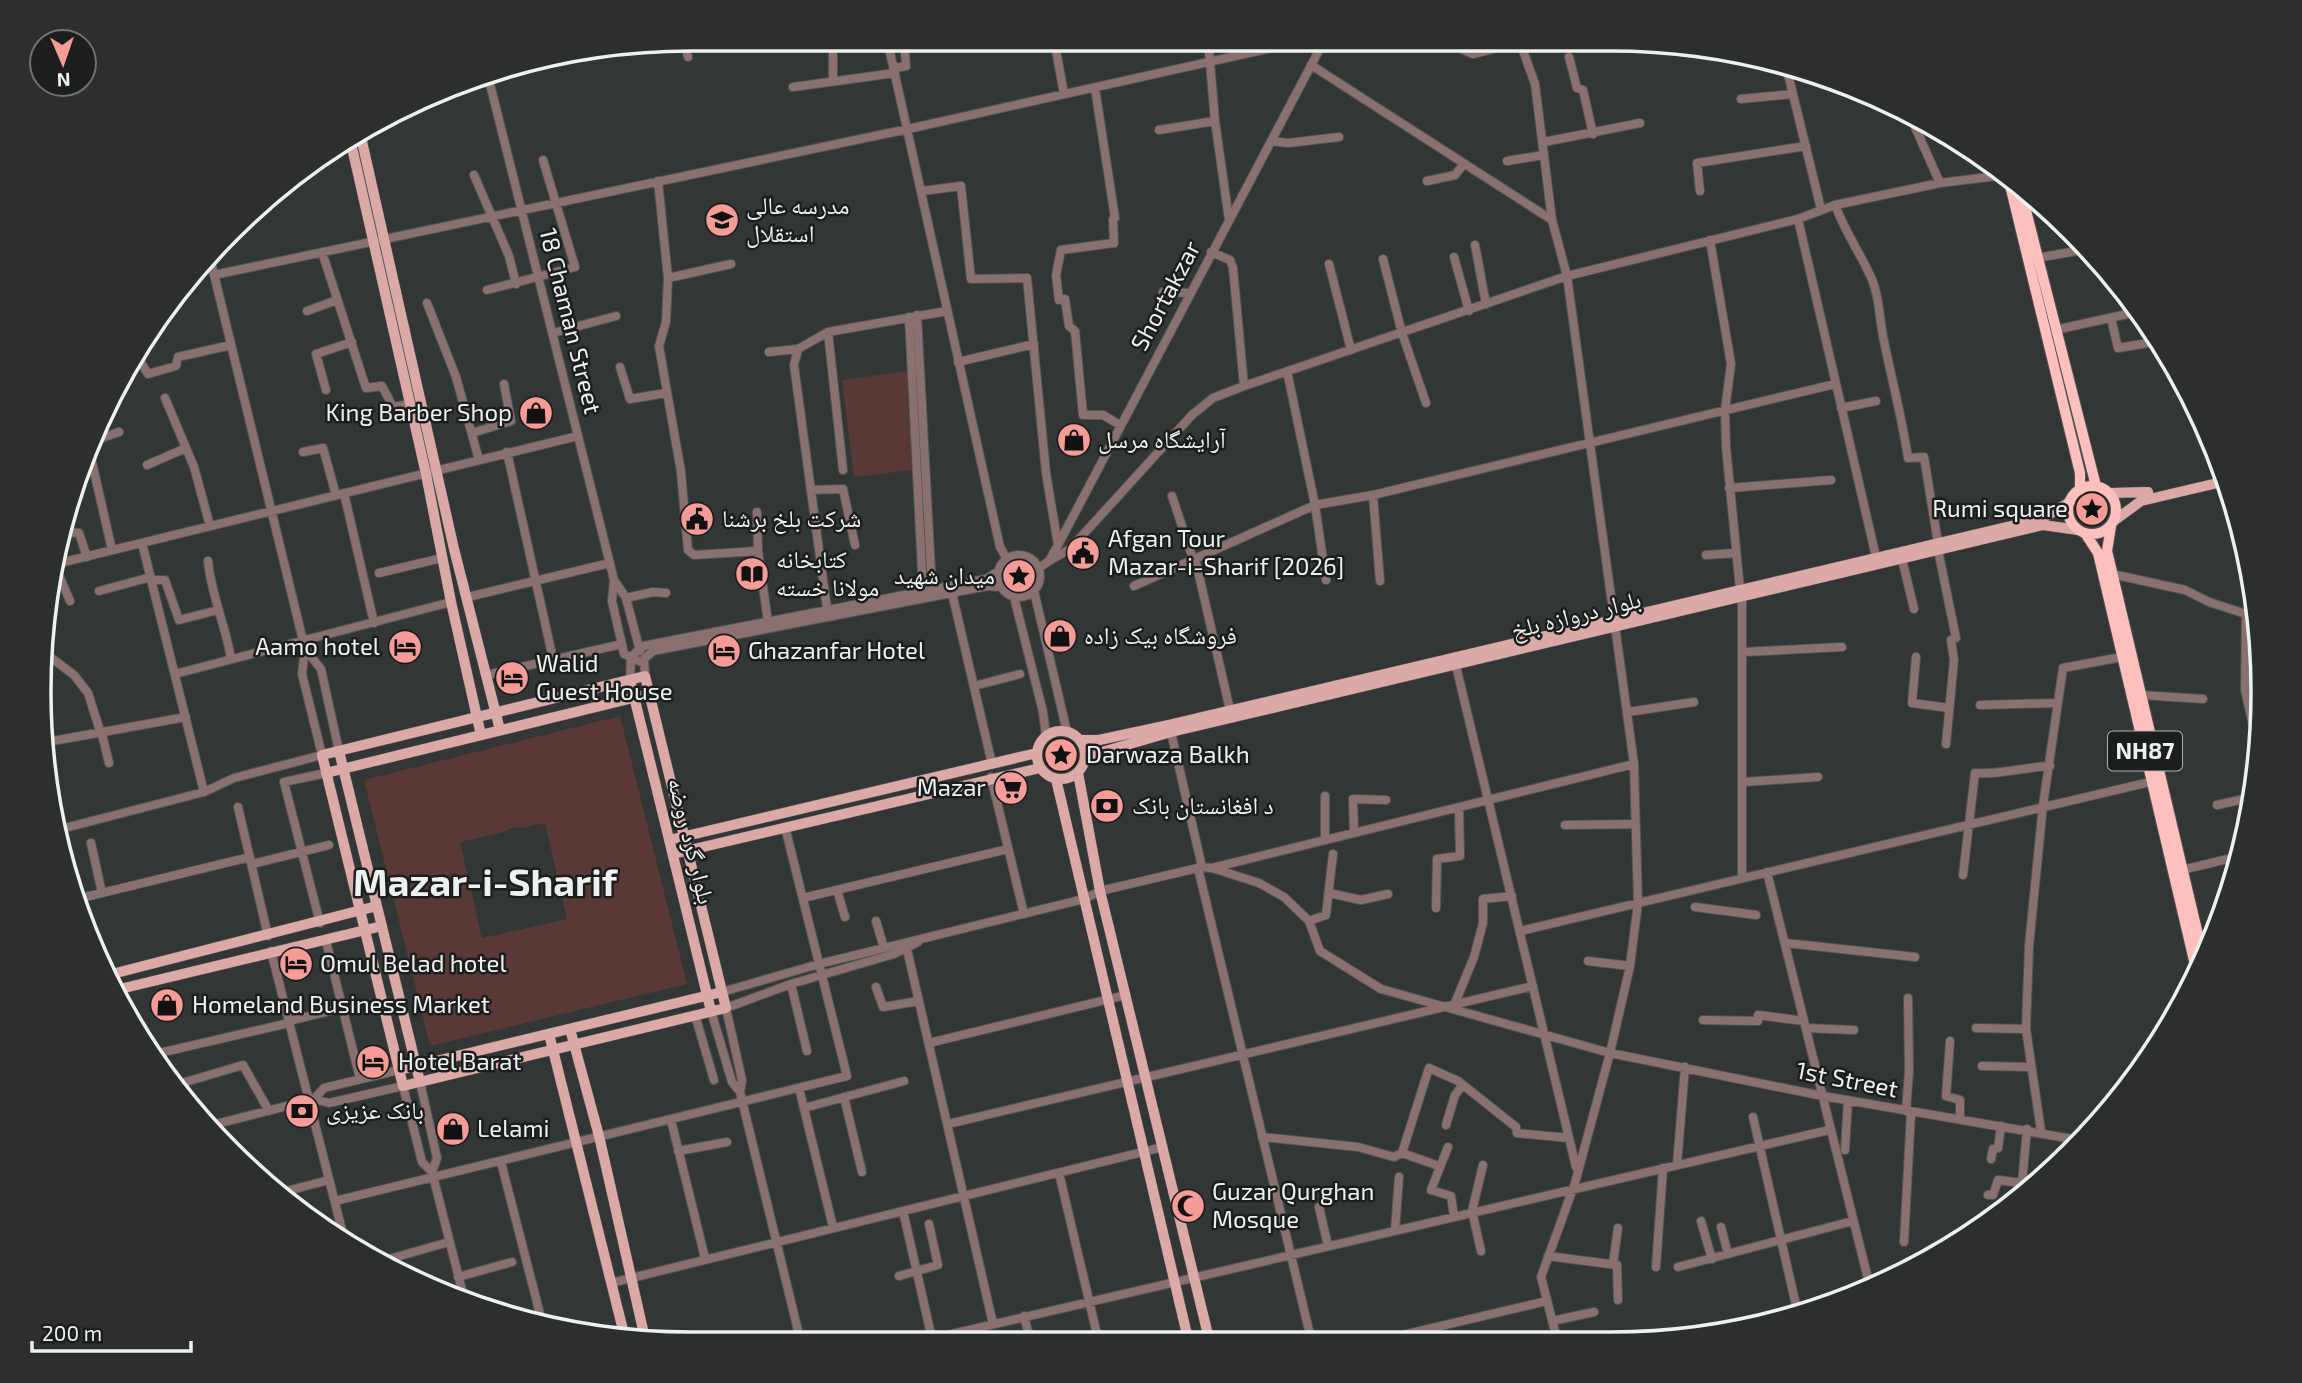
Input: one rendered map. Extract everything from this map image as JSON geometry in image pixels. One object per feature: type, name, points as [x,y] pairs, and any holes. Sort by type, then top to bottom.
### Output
[{"type":"highway","points":[[2011,191],[2080,473],[2080,489],[2070,502]]},
{"type":"highway","points":[[2024,202],[2096,486]]},
{"type":"highway","points":[[2080,489],[2096,486],[2110,493]]},
{"type":"highway","name":"NH87","points":[[2110,493],[2116,506],[2107,551],[2141,695],[2193,956]]},
{"type":"highway","name":"NH87","points":[[2070,502],[2069,517],[2098,553],[2122,657],[2200,942]]},
{"type":"highway","points":[[2081,531],[2099,533],[2113,523]]},
{"type":"main road","points":[[362,142],[432,472],[442,558],[481,735]]},
{"type":"main road","points":[[352,149],[410,404],[468,597],[500,730]]},
{"type":"main road","points":[[2110,493],[2139,495],[2214,477]]},
{"type":"main road","points":[[2113,523],[2141,501],[2216,483]]},
{"type":"main road","name":"بلوار دروازه بلخ","points":[[1741,592],[1902,559],[1938,546],[2041,519],[2070,502]]},
{"type":"main road","name":"بلوار دروازه بلخ","points":[[1080,740],[1099,740],[1615,623],[1877,557],[2043,525],[2081,531]]},
{"type":"main road","name":"بلوار دروازه بلخ","points":[[1085,757],[1171,732],[1456,666],[1615,623]]},
{"type":"main road","points":[[645,676],[322,755],[326,772],[403,1086],[726,1008]]},
{"type":"main road","name":"بلوار گرد روضه","points":[[645,676],[726,1008]]},
{"type":"main road","name":"بلوار گرد روضه","points":[[630,680],[711,1011]]},
{"type":"main road","points":[[326,772],[649,694]]},
{"type":"main road","points":[[1078,773],[1067,779],[1056,779],[1040,768],[1037,753],[1046,736],[1067,732],[1080,740],[1085,757],[1078,773],[1100,891],[1207,1332]]},
{"type":"main road","points":[[339,751],[420,1082]]},
{"type":"main road","points":[[669,839],[1037,753]]},
{"type":"main road","points":[[673,854],[991,777],[1040,768]]},
{"type":"main road","points":[[1056,779],[1186,1332]]},
{"type":"main road","points":[[116,973],[320,923],[377,906]]},
{"type":"main road","points":[[124,988],[382,926]]},
{"type":"main road","points":[[273,935],[276,950]]},
{"type":"main road","points":[[132,969],[136,985]]},
{"type":"main road","points":[[399,1070],[722,992]]},
{"type":"main road","points":[[570,1029],[599,1136],[643,1330]]},
{"type":"main road","points":[[549,1034],[623,1328]]},
{"type":"street","points":[[686,51],[688,57]]},
{"type":"street","points":[[890,51],[1000,547],[1007,559]]},
{"type":"street","points":[[793,87],[894,70],[905,66],[904,51]]},
{"type":"street","points":[[1056,51],[1064,94]]},
{"type":"street","points":[[1209,51],[1228,220]]},
{"type":"street","points":[[214,275],[908,129],[1259,51]]},
{"type":"street","name":"Shortakzar","points":[[1039,568],[1049,561],[1058,545],[1319,51]]},
{"type":"street","points":[[1466,51],[1473,54],[1484,51]]},
{"type":"street","points":[[1525,51],[1535,84],[1552,220],[1567,275],[1628,712],[1634,764],[1636,824],[1637,903],[1630,966],[1610,1053],[1572,1189],[1541,1277],[1555,1332]]},
{"type":"street","points":[[833,54],[833,81]]},
{"type":"street","points":[[1569,57],[1577,88],[1583,90],[1593,134]]},
{"type":"street","points":[[1311,65],[1552,220]]},
{"type":"street","points":[[1789,77],[1821,209]]},
{"type":"street","name":"18 Chaman Street","points":[[491,84],[614,580],[612,601],[624,654],[645,659]]},
{"type":"street","points":[[1095,88],[1115,218],[1114,243],[1061,250],[1056,275],[1059,300],[1065,299],[1069,326],[1075,331],[1083,415],[1103,415],[1121,425]]},
{"type":"street","points":[[1741,99],[1793,94]]},
{"type":"street","points":[[1159,130],[1215,121]]},
{"type":"street","points":[[1544,142],[1640,123]]},
{"type":"street","points":[[1915,128],[1940,183]]},
{"type":"street","points":[[1271,141],[1288,143],[1339,137]]},
{"type":"street","points":[[1700,191],[1697,163],[1806,146]]},
{"type":"street","points":[[1507,161],[1544,155]]},
{"type":"street","points":[[487,290],[540,279],[575,267],[543,160]]},
{"type":"street","points":[[1427,181],[1455,175],[1464,164]]},
{"type":"street","points":[[474,175],[509,256],[516,284]]},
{"type":"street","points":[[1049,561],[1070,549],[1192,415],[1213,398],[1567,275],[1798,219],[1835,205],[1940,183],[1993,177]]},
{"type":"street","points":[[658,181],[668,278],[668,307],[659,346],[681,472],[690,554],[758,551]]},
{"type":"street","points":[[922,191],[961,186],[971,279],[1026,276],[1046,473],[1058,545]]},
{"type":"street","points":[[1835,205],[1858,256],[1869,272],[1877,298],[1883,337],[1901,409],[1908,458],[1924,457],[1956,638],[1951,640],[1954,660],[1946,744]]},
{"type":"street","points":[[1798,219],[1877,557]]},
{"type":"street","points":[[1710,240],[1731,364],[1725,410],[1729,488],[1741,592],[1742,878]]},
{"type":"street","points":[[1475,245],[1486,304]]},
{"type":"street","points":[[2037,258],[2076,251]]},
{"type":"street","points":[[322,252],[366,388],[382,386],[393,407],[410,404]]},
{"type":"street","points":[[1211,252],[1230,260],[1233,268],[1244,386]]},
{"type":"street","points":[[1454,257],[1469,311]]},
{"type":"street","points":[[1383,259],[1402,332],[1426,403]]},
{"type":"street","points":[[668,278],[731,264]]},
{"type":"street","points":[[1329,264],[1351,350]]},
{"type":"street","points":[[66,828],[204,792],[234,778],[322,755],[302,674],[304,645],[212,267]]},
{"type":"street","points":[[1163,292],[1189,293]]},
{"type":"street","points":[[307,311],[337,300]]},
{"type":"street","points":[[427,303],[456,377],[479,460]]},
{"type":"street","points":[[769,352],[798,349],[828,332],[947,311]]},
{"type":"street","points":[[2055,330],[2128,315]]},
{"type":"street","points":[[553,332],[616,316]]},
{"type":"street","points":[[913,316],[928,590]]},
{"type":"street","points":[[2111,318],[2118,348],[2147,343]]},
{"type":"street","points":[[828,332],[843,470]]},
{"type":"street","points":[[326,390],[316,354],[352,342]]},
{"type":"street","points":[[958,362],[1034,344]]},
{"type":"street","points":[[142,364],[148,374],[177,365],[178,357],[231,345]]},
{"type":"street","points":[[798,349],[794,365],[827,609]]},
{"type":"street","points":[[620,367],[630,399],[666,393]]},
{"type":"street","points":[[1287,371],[1315,505],[1326,580]]},
{"type":"street","points":[[472,433],[511,421],[504,384]]},
{"type":"street","points":[[1134,586],[1315,505],[1373,495],[1835,384]]},
{"type":"street","points":[[165,398],[194,467],[210,526]]},
{"type":"street","points":[[1841,408],[1876,401]]},
{"type":"street","points":[[104,437],[119,432]]},
{"type":"street","points":[[64,562],[578,436]]},
{"type":"street","points":[[303,452],[323,448],[340,494],[374,623]]},
{"type":"street","points":[[147,466],[186,449]]},
{"type":"street","points":[[507,453],[553,659]]},
{"type":"street","points":[[93,465],[112,550]]},
{"type":"street","points":[[1729,488],[1830,480]]},
{"type":"street","points":[[811,490],[843,489],[855,545]]},
{"type":"street","points":[[1373,495],[1380,581]]},
{"type":"street","points":[[1172,496],[1194,559],[1230,710]]},
{"type":"street","points":[[757,512],[758,551],[768,622]]},
{"type":"street","points":[[71,532],[79,533],[87,556]]},
{"type":"street","points":[[142,543],[204,792]]},
{"type":"street","points":[[1706,555],[1736,553]]},
{"type":"street","points":[[630,680],[631,657],[637,649],[986,579],[999,570],[1007,559],[1025,556],[1039,568],[1040,576],[1034,591],[1038,617],[1067,732]]},
{"type":"street","points":[[379,573],[442,558]]},
{"type":"street","points":[[1902,559],[1914,609]]},
{"type":"street","points":[[208,561],[210,582],[231,659]]},
{"type":"street","points":[[468,597],[610,563]]},
{"type":"street","points":[[999,570],[1002,587]]},
{"type":"street","points":[[2112,574],[2185,590],[2209,602],[2246,614],[2245,690],[2250,714]]},
{"type":"street","points":[[61,579],[70,601]]},
{"type":"street","points":[[99,591],[151,579],[165,580],[179,620],[218,610]]},
{"type":"street","name":"18 Chaman Street","points":[[614,580],[626,598],[637,649]]},
{"type":"street","points":[[645,659],[653,651],[987,586],[1002,587],[1014,597],[1043,712],[1046,736]]},
{"type":"street","points":[[1014,597],[1034,591]]},
{"type":"street","points":[[626,598],[653,592],[666,593]]},
{"type":"street","points":[[952,593],[992,764]]},
{"type":"street","points":[[175,674],[231,659],[304,645],[451,602]]},
{"type":"street","points":[[1020,620],[1028,613],[1038,617]]},
{"type":"street","points":[[487,675],[622,644]]},
{"type":"street","points":[[304,645],[321,669],[339,751]]},
{"type":"street","points":[[1743,652],[1842,647]]},
{"type":"street","points":[[637,649],[645,659],[645,676]]},
{"type":"street","points":[[1916,657],[1912,703],[1949,708]]},
{"type":"street","points":[[2040,1131],[2026,1029],[2029,946],[2043,805],[2063,668],[2122,657]]},
{"type":"street","points":[[52,658],[74,675],[88,693],[109,763]]},
{"type":"street","points":[[1456,666],[1577,1169]]},
{"type":"street","points":[[974,685],[1020,674]]},
{"type":"street","points":[[2141,695],[2203,699]]},
{"type":"street","points":[[1628,712],[1693,702]]},
{"type":"street","points":[[1980,705],[2058,703]]},
{"type":"street","points":[[1043,712],[1054,717],[1060,708]]},
{"type":"street","points":[[53,741],[186,717]]},
{"type":"street","points":[[1171,732],[1241,1054],[1309,1332]]},
{"type":"street","points":[[1212,868],[1634,764]]},
{"type":"street","points":[[1963,875],[1975,773],[1987,775],[2024,767],[2050,766]]},
{"type":"street","points":[[320,923],[284,782],[326,772]]},
{"type":"street","points":[[991,777],[1024,914]]},
{"type":"street","points":[[1743,782],[1818,777]]},
{"type":"street","points":[[1520,932],[2156,780]]},
{"type":"street","points":[[1325,796],[1325,840]]},
{"type":"street","points":[[1354,833],[1353,799],[1386,800]]},
{"type":"street","points":[[2217,805],[2242,799]]},
{"type":"street","points":[[238,807],[273,935]]},
{"type":"street","points":[[1436,908],[1437,859],[1460,856],[1459,807]]},
{"type":"street","points":[[1566,825],[1636,824]]},
{"type":"street","points":[[335,1201],[432,1175],[501,1161],[847,1076],[785,827]]},
{"type":"street","points":[[90,843],[102,893]]},
{"type":"street","points":[[85,897],[329,845]]},
{"type":"street","points":[[803,898],[1008,849]]},
{"type":"street","points":[[740,1092],[742,1080],[726,1008],[923,939],[1200,867],[1212,868],[1259,883],[1301,911],[1309,921],[1326,915],[1333,854]]},
{"type":"street","points":[[2182,870],[2228,859]]},
{"type":"street","points":[[1768,872],[1829,1130],[1868,1278]]},
{"type":"street","points":[[837,890],[845,917]]},
{"type":"street","points":[[1329,894],[1361,900],[1388,894]]},
{"type":"street","points":[[1455,1003],[1480,934],[1483,899],[1512,896]]},
{"type":"street","points":[[1695,907],[1756,915]]},
{"type":"street","points":[[876,921],[884,948]]},
{"type":"street","name":"1st Street","points":[[1309,921],[1320,951],[1341,966],[1381,989],[1442,1007],[1545,1033],[1610,1053],[1823,1096],[2070,1138]]},
{"type":"street","points":[[326,941],[360,1080]]},
{"type":"street","points":[[1786,943],[1915,957]]},
{"type":"street","points":[[722,992],[819,964],[884,948],[907,946]]},
{"type":"street","points":[[907,946],[993,1324]]},
{"type":"street","points":[[276,950],[289,1022],[312,1100],[341,1227]]},
{"type":"street","points":[[1588,961],[1630,966]]},
{"type":"street","points":[[791,984],[807,1051]]},
{"type":"street","points":[[876,986],[883,1007],[919,1001]]},
{"type":"street","points":[[948,1124],[1533,986]]},
{"type":"street","points":[[929,1043],[1126,995]]},
{"type":"street","points":[[1905,1242],[1909,1111],[1908,998]]},
{"type":"street","points":[[163,1052],[342,1008]]},
{"type":"street","points":[[711,1011],[732,1082],[740,1092],[743,1102],[798,1332]]},
{"type":"street","points":[[695,1015],[714,1080]]},
{"type":"street","points":[[1703,1020],[1758,1018],[1854,1030]]},
{"type":"street","points":[[1976,1028],[2026,1029]]},
{"type":"street","points":[[1950,1041],[1946,1097],[1960,1100],[1959,1119]]},
{"type":"street","points":[[184,1083],[243,1065],[269,1111]]},
{"type":"street","points":[[1982,1066],[2031,1068]]},
{"type":"street","points":[[1677,1165],[1685,1067]]},
{"type":"street","points":[[1262,1137],[1358,1147],[1394,1157],[1402,1153],[1429,1068],[1458,1081],[1516,1127],[1517,1133],[1569,1138]]},
{"type":"street","points":[[312,1100],[324,1088],[399,1070]]},
{"type":"street","points":[[804,1108],[904,1081]]},
{"type":"street","points":[[420,1082],[437,1158],[432,1175]]},
{"type":"street","points":[[218,1123],[312,1100],[329,1103],[403,1086],[422,1161],[432,1175],[461,1289]]},
{"type":"street","points":[[1446,1125],[1455,1095],[1462,1086]]},
{"type":"street","points":[[799,1088],[833,1227]]},
{"type":"street","points":[[844,1097],[862,1172]]},
{"type":"street","points":[[1845,1150],[1847,1100]]},
{"type":"street","points":[[1753,1118],[1796,1304]]},
{"type":"street","points":[[671,1120],[705,1258]]},
{"type":"street","points":[[1991,1159],[1993,1149],[1998,1149],[2001,1125]]},
{"type":"street","points":[[2022,1182],[2027,1129]]},
{"type":"street","points":[[970,1332],[1024,1316],[1829,1130]]},
{"type":"street","points":[[678,1151],[727,1142]]},
{"type":"street","points":[[611,1283],[1163,1147]]},
{"type":"street","points":[[1448,1147],[1431,1189],[1451,1196],[1454,1216]]},
{"type":"street","points":[[1402,1153],[1439,1166]]},
{"type":"street","points":[[501,1161],[539,1313]]},
{"type":"street","points":[[1481,1251],[1472,1211],[1483,1165]]},
{"type":"street","points":[[1656,1266],[1663,1168]]},
{"type":"street","points":[[1059,1172],[1096,1332]]},
{"type":"street","points":[[1395,1230],[1399,1177]]},
{"type":"street","points":[[290,1190],[329,1180]]},
{"type":"street","points":[[1988,1195],[1993,1195],[1998,1180],[2021,1183]]},
{"type":"street","points":[[1320,1207],[1328,1246]]},
{"type":"street","points":[[903,1210],[930,1332]]},
{"type":"street","points":[[1701,1221],[1712,1259]]},
{"type":"street","points":[[1678,1267],[1853,1221]]},
{"type":"street","points":[[899,1276],[938,1265],[929,1224]]},
{"type":"street","points":[[1721,1227],[1728,1254]]},
{"type":"street","points":[[1613,1264],[1618,1228]]},
{"type":"street","points":[[393,1258],[449,1242]]},
{"type":"street","points":[[1548,1256],[1613,1264],[1619,1268],[1618,1300]]},
{"type":"street","points":[[458,1277],[512,1262]]},
{"type":"street","points":[[1431,1332],[1547,1301]]},
{"type":"street","points":[[1552,1321],[1594,1312]]},
{"type":"street","points":[[1024,1316],[1028,1332]]},
{"type":"shaded area","points":[[907,371],[912,470],[854,477],[842,380]]},
{"type":"shaded area","points":[[1019,562],[1029,566],[1033,576],[1029,586],[1019,590],[1009,586],[1005,576],[1009,566]]},
{"type":"shaded area","points":[[620,716],[687,984],[430,1046],[364,780]],"holes":[[[545,823],[567,919],[482,938],[460,842],[504,832],[513,827],[522,828]]]},
{"type":"place","name":"مدرسه عالی استقلال","points":[[722,220]]},
{"type":"place","name":"King Barber Shop","points":[[536,413]]},
{"type":"place","name":"آرایشگاه مرسل","points":[[1074,440]]},
{"type":"place","name":"Rumi square","points":[[2092,509]]},
{"type":"place","name":"شرکت بلخ برشنا","points":[[697,519]]},
{"type":"place","name":"Afgan Tour Mazar-i-Sharif [2026]","points":[[1083,553]]},
{"type":"place","name":"کتابخانه مولانا خسته","points":[[752,574]]},
{"type":"place","name":"میدان شهید","points":[[1019,576]]},
{"type":"place","name":"فروشگاه بیک زاده","points":[[1060,636]]},
{"type":"place","name":"Aamo hotel","points":[[405,647]]},
{"type":"place","name":"Ghazanfar Hotel","points":[[724,651]]},
{"type":"place","name":"Walid Guest House","points":[[512,678]]},
{"type":"place","name":"Darwaza Balkh","points":[[1061,755]]},
{"type":"place","name":"Mazar","points":[[1011,788]]},
{"type":"place","name":"د افغانستان بانک","points":[[1107,806]]},
{"type":"place","name":"Omul Belad hotel","points":[[296,964]]},
{"type":"place","name":"Homeland Business Market","points":[[167,1005]]},
{"type":"place","name":"Hotel Barat","points":[[373,1062]]},
{"type":"place","name":"بانک عزیزی","points":[[302,1111]]},
{"type":"place","name":"Lelami","points":[[453,1129]]},
{"type":"place","name":"Guzar Qurghan Mosque","points":[[1188,1206]]},
{"type":"district","name":"Mazar-i-Sharif","points":[[485,883]]}]
